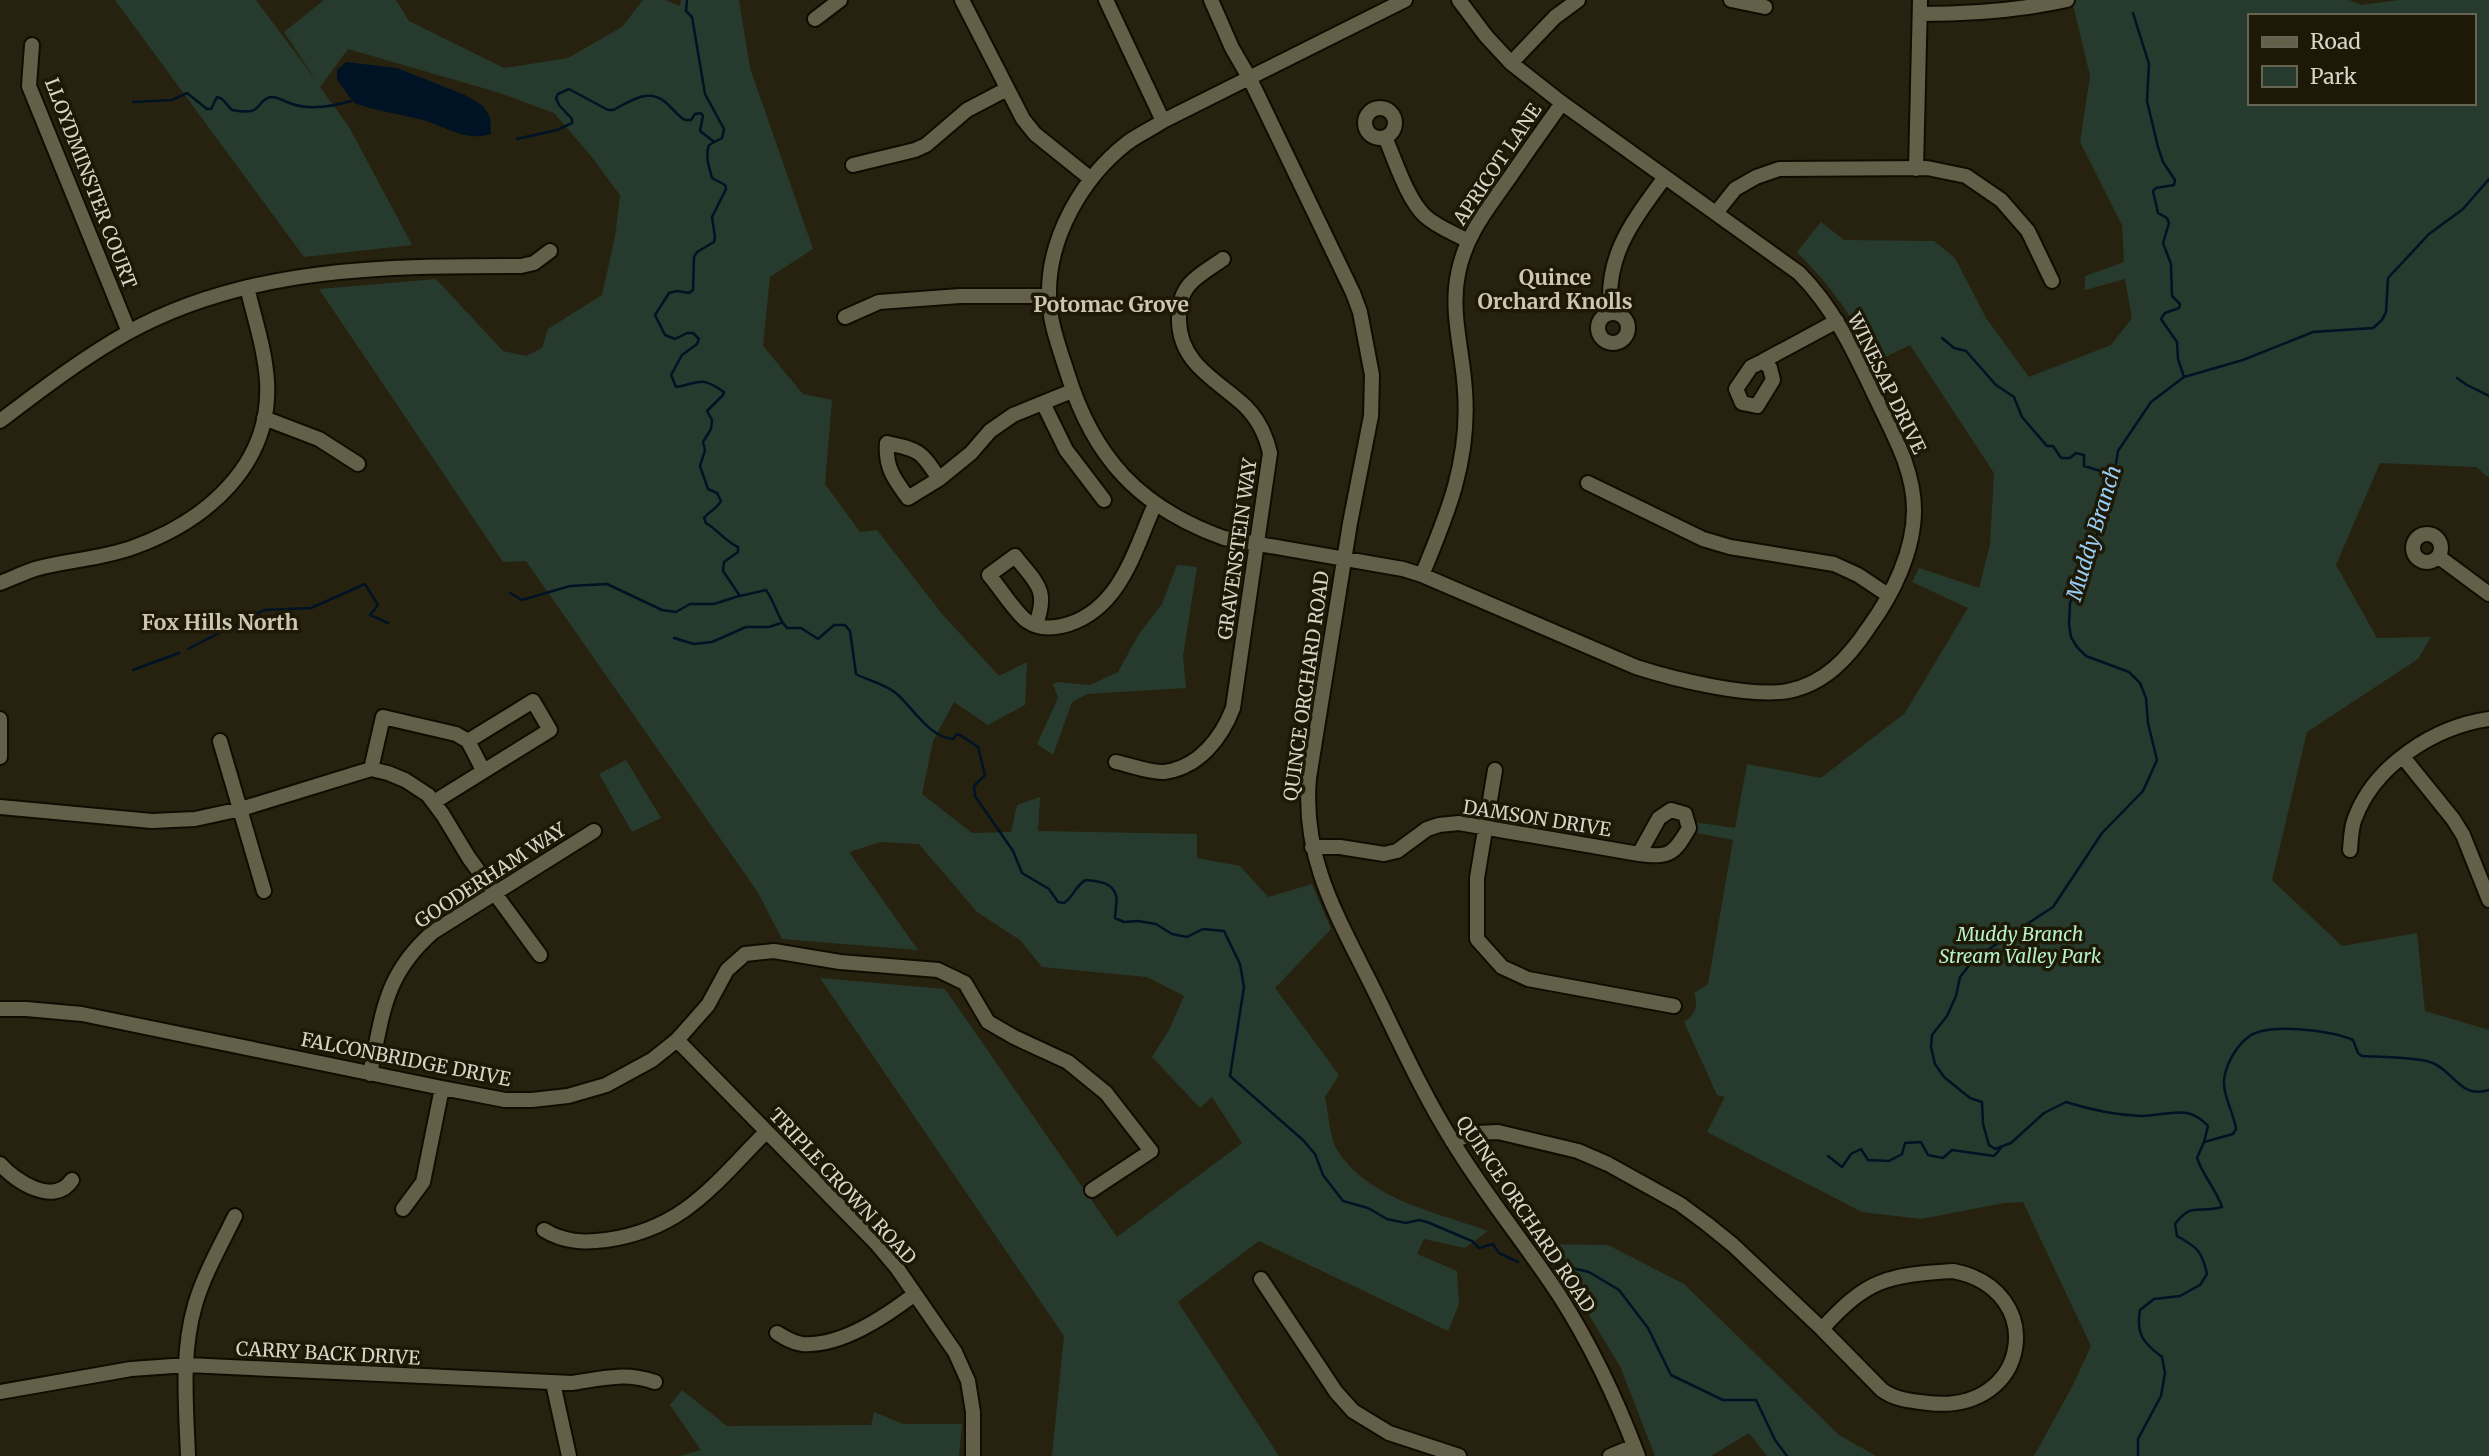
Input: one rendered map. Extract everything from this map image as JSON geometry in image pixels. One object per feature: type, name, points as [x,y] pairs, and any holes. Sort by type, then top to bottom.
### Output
[{"type":"street","points":[[815,19],[840,0]]},
{"type":"street","points":[[962,0],[1023,119],[1035,134],[1091,179]]},
{"type":"street","points":[[1106,0],[1163,121]]},
{"type":"street","name":"QUINCE ORCHARD ROAD","points":[[1211,0],[1346,278],[1360,312],[1372,375],[1371,416],[1309,778],[1308,814],[1312,847],[1322,884],[1452,1141],[1567,1308],[1601,1369],[1636,1451]]},
{"type":"street","name":"WINESAP DRIVE","points":[[1405,0],[1163,121],[1127,143],[1091,179],[1068,215],[1059,235],[1051,267],[1049,296],[1055,335],[1084,421],[1103,452],[1128,481],[1155,504],[1199,530],[1257,545],[1345,557],[1403,569],[1636,667],[1685,681],[1755,692],[1787,691],[1816,682],[1855,648],[1888,595],[1902,569],[1912,536],[1914,508],[1913,492],[1898,444],[1837,321],[1812,286],[1799,273],[1562,103],[1511,63],[1459,0]]},
{"type":"street","points":[[1511,63],[1555,17],[1578,0]]},
{"type":"street","points":[[1731,0],[1765,7]]},
{"type":"street","points":[[1916,169],[1920,7],[1967,14],[2025,9],[2067,0]]},
{"type":"street","name":"LLOYDMINSTER COURT","points":[[32,45],[29,86],[129,332]]},
{"type":"street","points":[[853,166],[926,145],[967,110],[1007,89]]},
{"type":"street","name":"APRICOT LANE","points":[[1422,575],[1456,488],[1464,450],[1465,388],[1455,303],[1458,273],[1474,227],[1562,103]]},
{"type":"street","points":[[1385,137],[1415,203],[1423,214],[1468,241]]},
{"type":"street","points":[[1716,213],[1735,189],[1756,177],[1780,169],[1927,168],[1966,176],[2001,200],[2028,231],[2052,281]]},
{"type":"street","points":[[1611,313],[1611,272],[1620,243],[1665,177]]},
{"type":"street","points":[[0,421],[66,370],[129,332],[195,303],[247,287],[302,276],[398,266],[521,266],[534,262],[551,251]]},
{"type":"street","name":"GRAVENSTEIN WAY","points":[[1116,762],[1162,772],[1178,768],[1199,757],[1214,744],[1227,724],[1233,708],[1270,453],[1262,428],[1246,407],[1199,370],[1183,345],[1179,331],[1179,305],[1183,294],[1190,284],[1223,259]]},
{"type":"street","points":[[0,583],[34,569],[134,547],[183,524],[216,501],[237,479],[253,452],[264,418],[267,382],[262,347],[247,287]]},
{"type":"street","points":[[845,317],[879,302],[960,296],[1049,296]]},
{"type":"street","points":[[1763,361],[1837,321]]},
{"type":"street","points":[[939,479],[971,453],[990,431],[1013,415],[1072,391]]},
{"type":"street","points":[[1043,403],[1066,450],[1104,500]]},
{"type":"street","points":[[264,418],[319,439],[358,464]]},
{"type":"street","points":[[1588,483],[1703,539],[1730,547],[1834,564],[1858,575],[1888,595]]},
{"type":"street","points":[[1036,624],[1042,608],[1041,590],[1015,556],[989,575],[1027,621],[1036,624],[1055,628],[1078,621],[1097,610],[1121,582],[1155,504]]},
{"type":"street","points":[[2439,557],[2489,594]]},
{"type":"street","points":[[434,802],[550,730],[533,701],[468,741]]},
{"type":"street","points":[[371,769],[383,717],[456,734],[468,741],[483,770]]},
{"type":"street","points":[[0,719],[0,757]]},
{"type":"street","points":[[2350,850],[2354,820],[2366,795],[2391,766],[2437,736],[2459,726],[2489,719]]},
{"type":"street","points":[[220,741],[264,891]]},
{"type":"street","points":[[2403,757],[2463,835],[2489,900]]},
{"type":"street","points":[[0,807],[152,821],[195,819],[241,809],[371,769],[388,773],[405,780],[434,802],[469,858],[540,955]]},
{"type":"street","points":[[1495,770],[1477,878],[1477,939],[1502,967],[1528,979],[1674,1006]]},
{"type":"street","name":"DAMSON DRIVE","points":[[1312,847],[1340,847],[1384,854],[1397,850],[1427,829],[1459,823],[1639,854]]},
{"type":"street","name":"GOODERHAM WAY","points":[[370,1074],[385,1002],[401,967],[414,949],[433,932],[594,831]]},
{"type":"street","name":"FALCONBRIDGE DRIVE","points":[[0,1009],[82,1014],[442,1088],[505,1100],[532,1100],[568,1096],[606,1085],[652,1060],[677,1040],[708,1005],[727,970],[745,954],[774,951],[840,962],[938,970],[965,983],[988,1022],[1068,1062],[1106,1093],[1151,1151],[1092,1190]]},
{"type":"street","name":"TRIPLE CROWN ROAD","points":[[677,1040],[876,1243],[915,1294],[955,1352],[968,1381],[973,1412],[973,1456]]},
{"type":"street","points":[[403,1209],[423,1182],[442,1088]]},
{"type":"street","points":[[544,1230],[569,1241],[599,1241],[653,1229],[697,1202],[766,1132]]},
{"type":"street","points":[[1452,1141],[1476,1133],[1498,1132],[1578,1150],[1680,1204],[1733,1245],[1892,1397],[1940,1404],[1963,1403],[1984,1395],[2004,1377],[2011,1364],[2015,1340],[2011,1312],[1994,1288],[1975,1277],[1953,1271],[1906,1274],[1876,1283],[1845,1303],[1822,1329]]},
{"type":"street","points":[[0,1164],[10,1175],[33,1189],[58,1190],[72,1180]]},
{"type":"street","points":[[188,1456],[187,1365],[190,1326],[202,1284],[235,1216]]},
{"type":"street","points":[[1261,1279],[1336,1392],[1353,1411],[1390,1433],[1441,1453],[1459,1456]]},
{"type":"street","points":[[777,1333],[794,1342],[805,1344],[833,1340],[881,1320],[915,1294]]},
{"type":"street","name":"CARRY BACK DRIVE","points":[[0,1392],[131,1369],[187,1365],[572,1383],[636,1376],[655,1382]]},
{"type":"street","points":[[553,1382],[569,1456]]},
{"type":"street","points":[[1610,1456],[1636,1451]]},
{"type":"green space","points":[[115,0],[256,0],[317,82],[284,32],[324,0],[396,0],[409,21],[504,68],[568,58],[622,27],[643,0],[665,0],[680,6],[681,0],[739,0],[750,68],[813,249],[770,277],[763,346],[803,394],[832,400],[825,484],[860,532],[877,530],[942,614],[999,676],[1027,662],[1025,705],[988,725],[954,702],[933,741],[922,794],[972,833],[1011,832],[1017,805],[1040,797],[1038,831],[1197,834],[1197,858],[1240,866],[1268,897],[1312,884],[1331,929],[1275,988],[1339,1075],[1325,1097],[1337,1150],[1351,1167],[1385,1193],[1488,1231],[1465,1248],[1424,1239],[1417,1254],[1457,1271],[1459,1304],[1448,1331],[1259,1241],[1178,1302],[1279,1456],[1052,1456],[1064,1336],[820,978],[945,989],[1117,1237],[1242,1143],[1212,1097],[1200,1108],[1152,1057],[1169,1030],[1184,996],[1147,977],[1042,967],[1020,940],[977,912],[919,844],[881,842],[849,852],[918,950],[782,939],[757,891],[526,561],[503,562],[319,289],[436,279],[503,351],[526,356],[542,348],[548,329],[602,295],[615,237],[620,195],[554,113],[500,93],[348,49],[320,87],[349,127],[412,245],[304,257]]},
{"type":"green space","name":"Muddy Branch Stream Valley Park","points":[[2072,0],[2349,0],[2361,5],[2399,0],[2489,0],[2489,478],[2476,467],[2380,463],[2336,565],[2377,638],[2431,637],[2418,659],[2307,732],[2272,880],[2342,946],[2417,933],[2425,1011],[2489,1030],[2489,1456],[2034,1456],[2091,1346],[2023,1202],[2004,1203],[1921,1219],[1862,1212],[1707,1132],[1725,1097],[1717,1095],[1684,1022],[1695,1010],[1694,993],[1708,984],[1733,840],[1692,832],[1693,822],[1735,828],[1747,764],[1821,778],[1905,713],[1968,608],[1912,582],[1919,568],[1979,588],[1990,544],[1994,473],[1910,345],[1875,362],[1841,303],[1797,252],[1821,222],[1844,240],[1934,241],[1955,258],[1986,318],[2029,377],[2111,345],[2132,318],[2125,279],[2085,290],[2085,276],[2124,262],[2122,225],[2080,142],[2090,76]]},
{"type":"green space","points":[[1177,565],[1197,567],[1183,656],[1186,688],[1087,694],[1072,702],[1053,755],[1037,744],[1058,698],[1053,684],[1058,682],[1090,685],[1118,672],[1139,634],[1162,604]]},
{"type":"green space","points":[[626,760],[661,818],[632,832],[599,774]]},
{"type":"green space","points":[[1546,1244],[1608,1245],[1684,1284],[1839,1435],[1876,1456],[1767,1456],[1749,1433],[1711,1456],[1655,1456],[1620,1366]]},
{"type":"green space","points":[[682,1390],[727,1426],[871,1425],[874,1412],[903,1424],[962,1424],[959,1456],[679,1456],[701,1450],[670,1405]]},
{"type":"water","points":[[346,62],[397,68],[465,95],[483,106],[490,117],[491,134],[464,135],[423,120],[354,103],[337,80],[337,70]]},
{"type":"waterway","points":[[687,0],[686,11],[692,17],[705,94],[724,129],[722,138],[709,145],[709,166],[712,178],[725,185],[726,189],[712,217],[714,242],[697,252],[694,257],[693,290],[689,293],[669,293],[655,315],[665,335],[675,339],[693,333],[699,339],[697,344],[682,355],[671,375],[676,387],[705,382],[724,392],[707,411],[712,420],[711,429],[703,442],[705,450],[700,466],[708,489],[717,493],[721,501],[704,518],[706,523],[738,547],[738,552],[724,562],[723,571],[740,596],[766,590],[787,628],[801,628],[818,639],[834,625],[845,625],[850,631],[856,674],[893,691],[936,733],[953,739],[957,734],[978,747],[985,775],[974,786],[975,796],[1013,851],[1022,873],[1049,889],[1058,902],[1064,903],[1086,880],[1098,882],[1113,889],[1117,899],[1115,918],[1124,922],[1156,924],[1172,934],[1187,937],[1203,929],[1224,931],[1240,964],[1244,987],[1230,1076],[1303,1140],[1315,1154],[1323,1175],[1343,1201],[1368,1208],[1387,1219],[1406,1223],[1419,1220],[1427,1222],[1472,1241],[1479,1248],[1493,1244],[1499,1253],[1518,1262]]},
{"type":"waterway","points":[[2133,13],[2149,64],[2147,101],[2158,147],[2163,162],[2175,180],[2174,185],[2153,191],[2158,213],[2167,218],[2169,223],[2163,243],[2171,264],[2172,296],[2180,304],[2179,308],[2165,313],[2161,319],[2177,342],[2178,359],[2184,377]]},
{"type":"waterway","points":[[517,139],[557,130],[572,123],[572,119],[556,98],[558,94],[569,89],[608,110],[645,96],[658,97],[685,120],[691,120],[695,114],[701,113],[703,116],[700,131],[713,141]]},
{"type":"waterway","points":[[133,102],[172,100],[187,93],[207,109],[211,109],[217,97],[232,110],[246,112],[254,110],[271,97],[306,107],[330,106],[351,101]]},
{"type":"waterway","name":"Muddy Branch","points":[[2138,1456],[2138,1439],[2161,1396],[2165,1373],[2162,1357],[2150,1347],[2140,1332],[2140,1310],[2154,1299],[2180,1296],[2200,1285],[2207,1274],[2201,1255],[2177,1236],[2175,1224],[2191,1210],[2222,1207],[2197,1158],[2208,1126],[2200,1119],[2184,1113],[2141,1116],[2103,1112],[2066,1102],[2044,1113],[2011,1143],[1995,1149],[1989,1145],[1983,1124],[1982,1102],[1970,1098],[1944,1077],[1935,1064],[1931,1047],[1932,1035],[1947,1016],[1956,996],[1960,977],[1971,963],[2053,907],[2102,833],[2143,791],[2157,760],[2148,723],[2146,698],[2140,683],[2129,672],[2086,656],[2071,637],[2069,624],[2070,603],[2112,488],[2118,451],[2151,402],[2184,377],[2243,360],[2313,332],[2373,328],[2386,312],[2388,278],[2429,234],[2463,209],[2489,179]]},
{"type":"waterway","points":[[1942,338],[1954,348],[1966,351],[1996,385],[2014,397],[2022,417],[2047,446],[2053,446],[2061,458],[2070,458],[2076,453],[2084,455],[2084,466],[2114,475]]},
{"type":"waterway","points":[[2457,378],[2489,396]]},
{"type":"waterway","points":[[188,649],[264,610],[311,608],[365,584],[378,605],[370,615],[388,623]]},
{"type":"waterway","points":[[510,593],[522,600],[570,586],[607,584],[662,610],[676,612],[690,604],[714,604],[739,596]]},
{"type":"waterway","points":[[674,638],[694,644],[712,642],[746,627],[769,627],[781,623]]},
{"type":"waterway","points":[[133,670],[179,653]]},
{"type":"waterway","points":[[2204,1142],[2233,1134],[2236,1129],[2224,1087],[2226,1069],[2238,1047],[2247,1038],[2268,1030],[2299,1029],[2343,1036],[2353,1040],[2362,1056],[2427,1061],[2441,1067],[2465,1088],[2479,1092],[2489,1090]]},
{"type":"waterway","points":[[1828,1156],[1842,1167],[1851,1154],[1861,1149],[1868,1160],[1889,1161],[1902,1154],[1905,1143],[1921,1142],[1928,1155],[1943,1158],[1952,1150],[1994,1156],[2001,1148]]},
{"type":"waterway","points":[[1554,1264],[1589,1272],[1619,1290],[1648,1328],[1671,1375],[1723,1400],[1756,1400],[1775,1440],[1787,1456]]},
{"type":"district","name":"Quince Orchard Knolls","points":[[1555,290]]},
{"type":"district","name":"Potomac Grove","points":[[1111,305]]},
{"type":"district","name":"Fox Hills North","points":[[220,623]]}]
